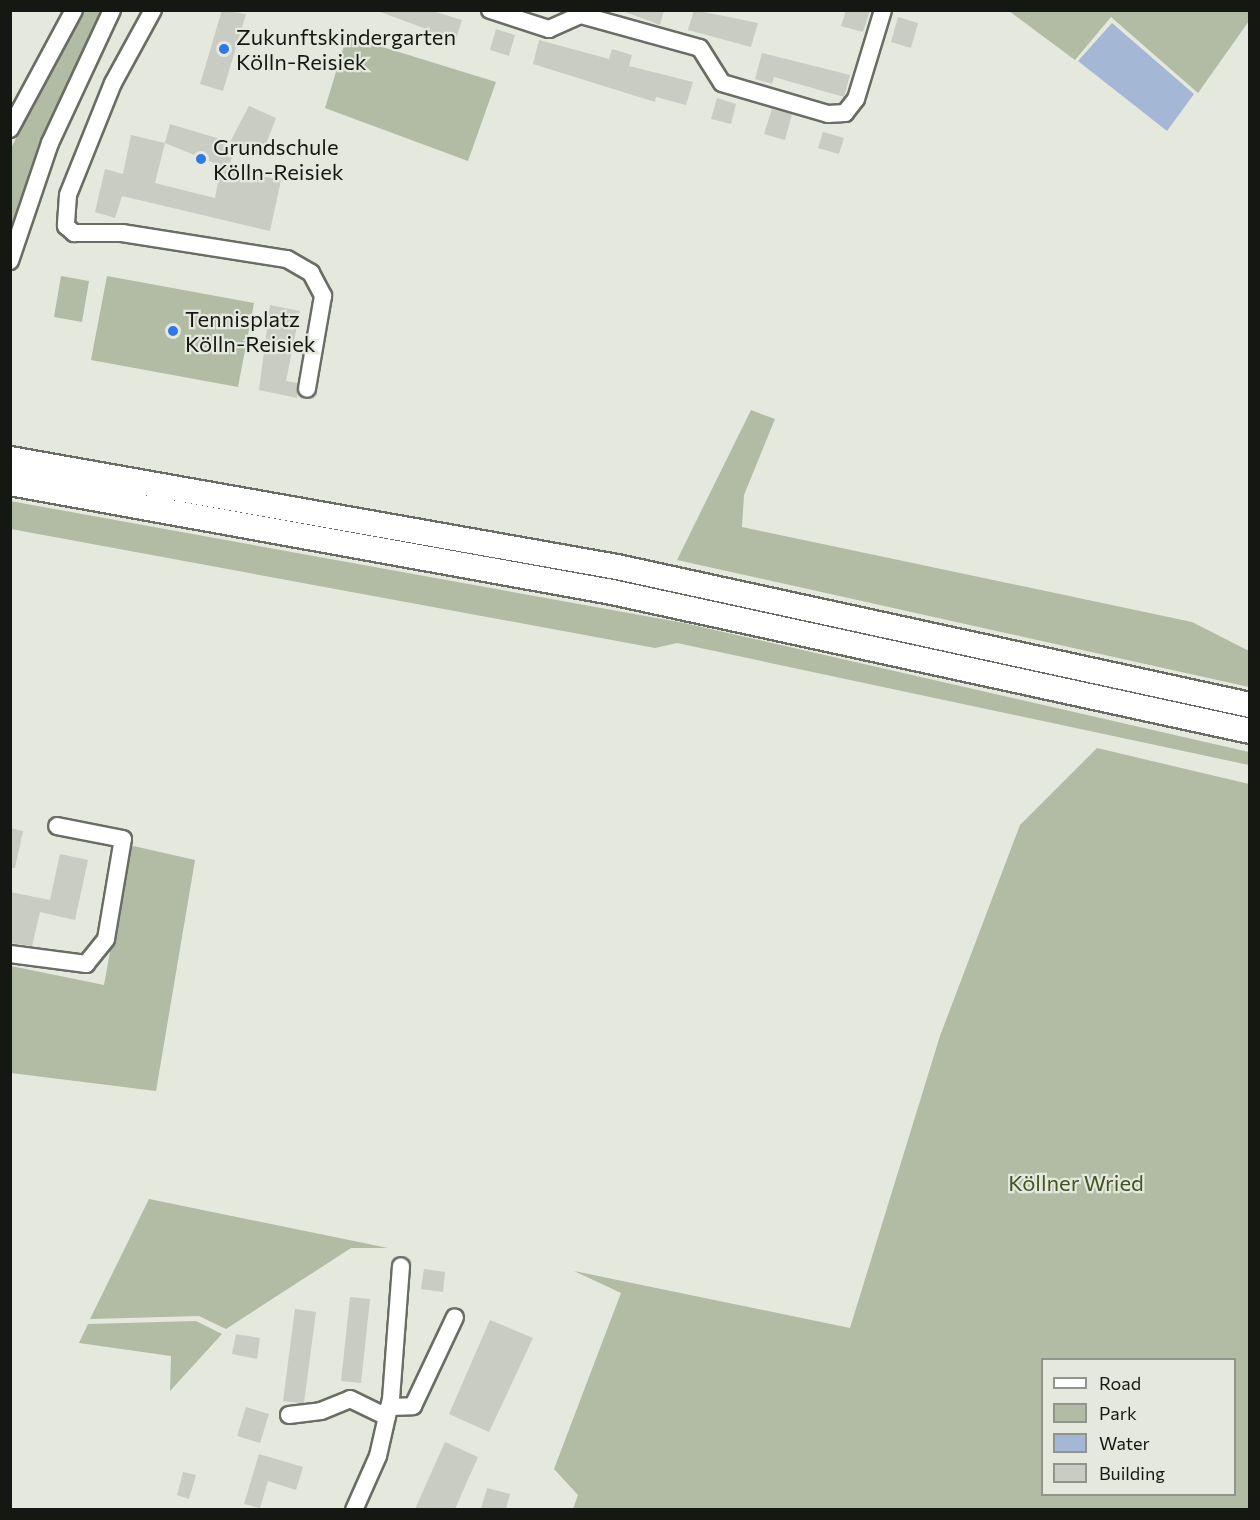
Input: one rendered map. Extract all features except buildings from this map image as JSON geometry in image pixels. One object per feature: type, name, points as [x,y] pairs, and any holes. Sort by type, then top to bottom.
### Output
[{"type":"highway","points":[[10,459],[617,567],[1250,705]]},
{"type":"highway","points":[[10,483],[612,592],[1250,731]]},
{"type":"street","points":[[10,129],[74,10]]},
{"type":"street","points":[[10,261],[50,143],[112,10]]},
{"type":"street","points":[[153,10],[113,83],[68,195],[66,226],[74,233],[122,233],[287,259],[311,273],[323,296],[307,389]]},
{"type":"street","points":[[490,10],[549,29],[581,15],[700,48],[722,83],[828,114],[844,113],[856,99],[883,10]]},
{"type":"street","points":[[10,954],[86,963],[106,939],[123,839],[57,826]]},
{"type":"street","points":[[354,1509],[378,1456],[388,1412],[401,1266]]},
{"type":"street","points":[[289,1415],[321,1411],[350,1399],[388,1412],[413,1406],[455,1317]]},
{"type":"green space","points":[[1249,10],[1249,21],[1198,93],[1111,17],[1075,60],[1009,11]]},
{"type":"green space","points":[[82,11],[104,11],[42,139],[11,231],[11,148]]},
{"type":"green space","points":[[347,36],[496,82],[468,161],[325,108]]},
{"type":"green space","points":[[61,276],[89,281],[82,322],[54,317]]},
{"type":"green space","name":"Tennisplatz Kölln-Reisiek","points":[[107,276],[254,303],[238,387],[91,360]]},
{"type":"green space","points":[[751,410],[775,419],[744,495],[742,527],[1192,622],[1249,651],[1249,687],[677,560]]},
{"type":"green space","points":[[10,501],[684,623],[1249,752],[1249,765],[677,643],[655,648],[11,529]]},
{"type":"green space","name":"Köllner Wried","points":[[1097,748],[1249,784],[1249,1509],[573,1509],[578,1495],[554,1469],[621,1293],[574,1271],[850,1328],[940,1036],[1020,825]]},
{"type":"green space","points":[[129,845],[195,860],[156,1091],[11,1073],[11,966],[104,985]]},
{"type":"green space","points":[[149,1199],[388,1248],[351,1248],[226,1329],[199,1316],[90,1319]]},
{"type":"green space","points":[[196,1321],[222,1334],[170,1391],[171,1356],[79,1343],[88,1324]]},
{"type":"water","points":[[1112,23],[1194,94],[1167,131],[1078,61]]},
{"type":"place","name":"Zukunftskindergarten Kölln-Reisiek","points":[[224,49]]},
{"type":"place","name":"Grundschule Kölln-Reisiek","points":[[201,159]]},
{"type":"place","name":"Tennisplatz Kölln-Reisiek","points":[[173,331]]}]
